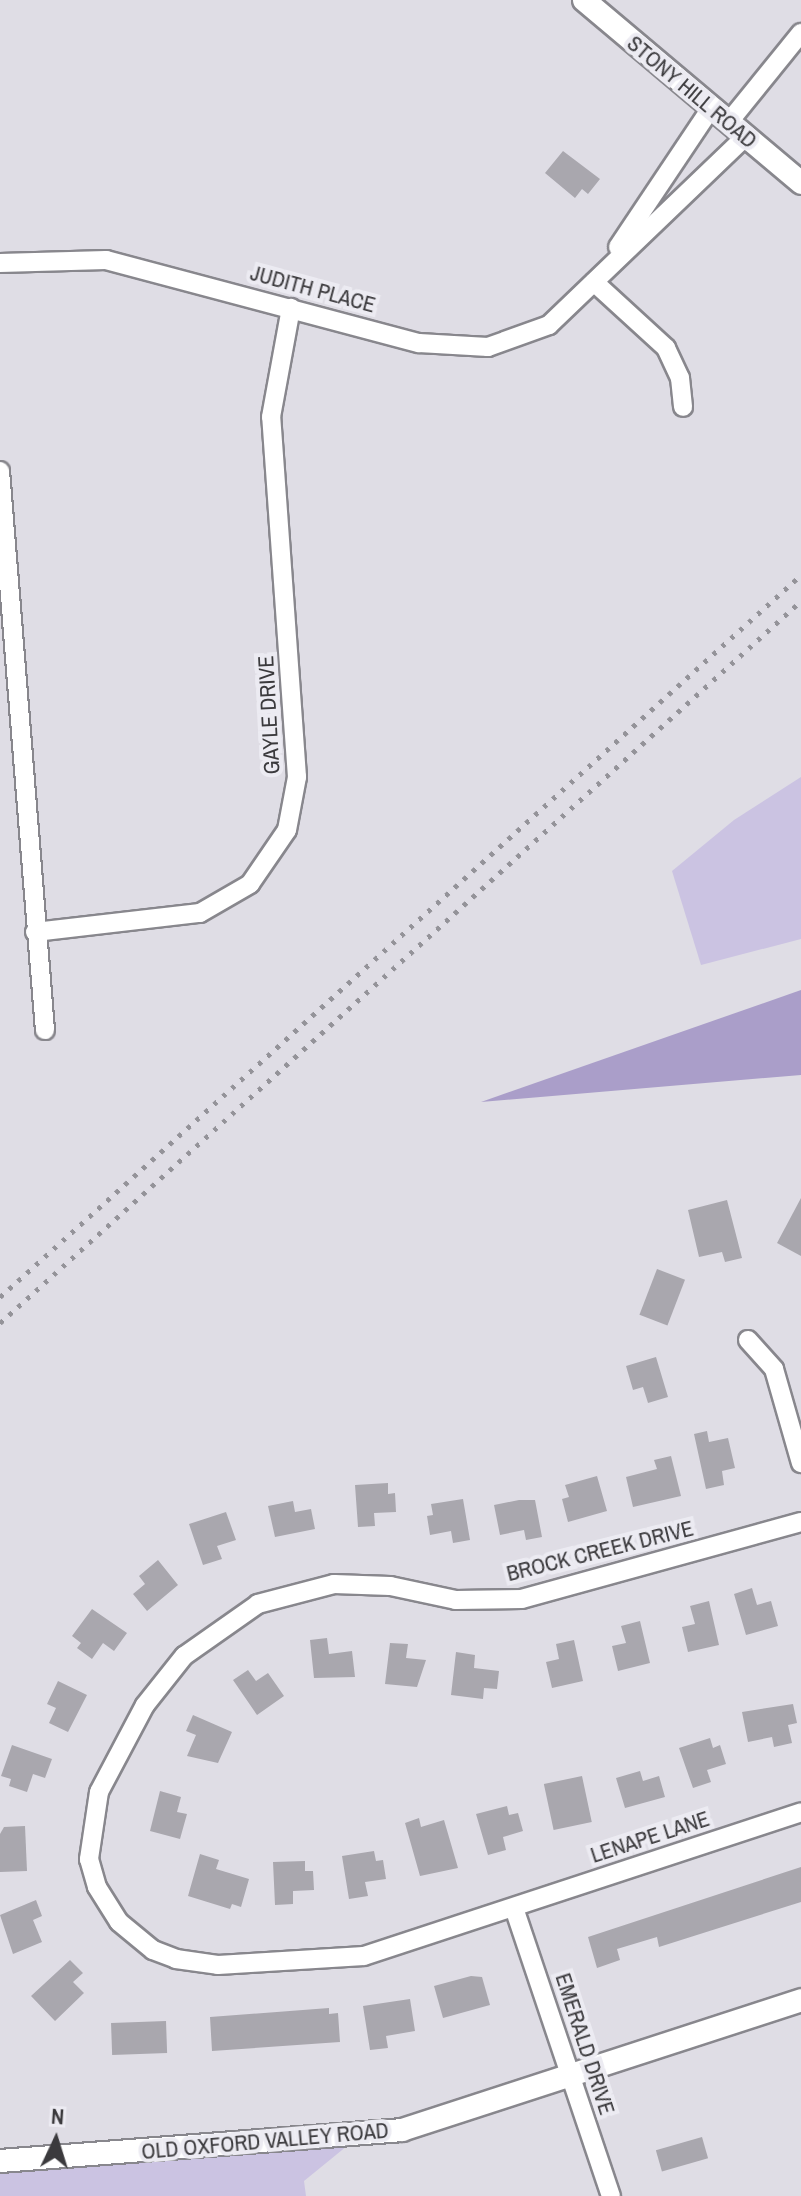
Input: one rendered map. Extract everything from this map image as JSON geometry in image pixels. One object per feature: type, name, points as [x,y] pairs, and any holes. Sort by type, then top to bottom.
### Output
[{"type":"street","name":"STONY HILL ROAD","points":[[584,0],[801,183]]},
{"type":"street","points":[[728,123],[801,33]]},
{"type":"street","name":"JUDITH PLACE","points":[[0,263],[106,260],[419,343],[469,349],[535,333],[594,282],[728,123]]},
{"type":"street","name":"JUDITH PLACE","points":[[594,282],[728,123]]},
{"type":"street","points":[[594,282],[666,348],[680,378],[683,407]]},
{"type":"street","name":"GAYLE DRIVE","points":[[35,932],[200,913],[250,884],[287,830],[297,777],[296,750],[271,417],[291,308]]},
{"type":"street","points":[[0,471],[45,1030]]},
{"type":"street","points":[[748,1340],[774,1369],[801,1463]]},
{"type":"street","name":"BROCK CREEK DRIVE","points":[[514,1908],[364,1956],[190,1963],[132,1936],[103,1899],[89,1859],[93,1813],[99,1792],[161,1681],[216,1629],[279,1596],[361,1583],[456,1600],[522,1599],[801,1522]]},
{"type":"street","name":"LENAPE LANE","points":[[514,1908],[801,1812]]},
{"type":"street","name":"EMERALD DRIVE","points":[[514,1908],[611,2196]]},
{"type":"street","name":"OLD OXFORD VALLEY ROAD","points":[[0,2161],[358,2137],[461,2114],[801,2000]]},
{"type":"shaded area","points":[[801,777],[801,939],[701,965],[672,871],[734,820]]},
{"type":"shaded area","points":[[801,990],[801,1075],[481,1102]]},
{"type":"shaded area","points":[[358,2137],[304,2181],[306,2196],[0,2196],[0,2161]]},
{"type":"building","points":[[563,151],[600,179],[588,194],[582,189],[575,198],[545,173]]},
{"type":"building","points":[[801,1198],[801,1256],[777,1243]]},
{"type":"building","points":[[727,1200],[742,1258],[725,1262],[722,1252],[699,1257],[688,1210]]},
{"type":"building","points":[[657,1269],[685,1280],[667,1325],[639,1315]]},
{"type":"building","points":[[656,1357],[668,1397],[648,1403],[643,1387],[633,1390],[626,1366]]},
{"type":"building","points":[[707,1431],[709,1442],[728,1438],[735,1468],[722,1471],[724,1485],[706,1489],[694,1434]]},
{"type":"building","points":[[671,1456],[681,1496],[633,1507],[626,1477],[657,1469],[654,1460]]},
{"type":"building","points":[[597,1476],[607,1511],[568,1522],[562,1499],[569,1497],[565,1485]]},
{"type":"building","points":[[388,1483],[388,1494],[395,1493],[396,1512],[374,1513],[375,1526],[358,1527],[355,1485]]},
{"type":"building","points":[[463,1499],[470,1540],[453,1543],[451,1531],[430,1535],[427,1516],[433,1515],[431,1504]]},
{"type":"building","points":[[535,1500],[542,1537],[526,1540],[524,1530],[500,1535],[494,1505]]},
{"type":"building","points":[[293,1501],[295,1512],[311,1509],[315,1529],[275,1537],[268,1506]]},
{"type":"building","points":[[226,1512],[236,1540],[217,1546],[222,1559],[203,1565],[189,1524]]},
{"type":"building","points":[[158,1560],[178,1585],[147,1611],[133,1594],[145,1584],[139,1576]]},
{"type":"building","points":[[752,1588],[757,1605],[771,1601],[778,1626],[746,1635],[734,1594]]},
{"type":"building","points":[[709,1601],[719,1645],[688,1652],[682,1627],[695,1624],[690,1606]]},
{"type":"building","points":[[92,1609],[127,1633],[114,1651],[103,1643],[92,1659],[77,1648],[81,1643],[72,1636]]},
{"type":"building","points":[[640,1621],[650,1663],[618,1671],[612,1646],[626,1643],[621,1626]]},
{"type":"building","points":[[327,1638],[329,1654],[352,1651],[355,1677],[314,1678],[310,1640]]},
{"type":"building","points":[[574,1640],[583,1681],[552,1688],[546,1662],[559,1659],[556,1644]]},
{"type":"building","points":[[390,1643],[408,1644],[406,1658],[426,1660],[417,1687],[385,1684]]},
{"type":"building","points":[[456,1652],[475,1655],[474,1668],[499,1671],[497,1689],[484,1688],[483,1699],[451,1695]]},
{"type":"building","points":[[248,1670],[256,1681],[268,1673],[284,1696],[257,1715],[233,1680]]},
{"type":"building","points":[[58,1681],[87,1695],[68,1732],[49,1723],[56,1708],[47,1704]]},
{"type":"building","points":[[793,1704],[797,1723],[788,1725],[792,1743],[774,1747],[772,1737],[748,1742],[742,1712]]},
{"type":"building","points":[[193,1715],[232,1732],[218,1763],[187,1756],[196,1735],[186,1731]]},
{"type":"building","points":[[710,1738],[713,1748],[720,1745],[726,1764],[707,1770],[711,1782],[693,1788],[679,1748]]},
{"type":"building","points":[[12,1745],[52,1759],[45,1778],[33,1774],[27,1792],[9,1786],[11,1779],[1,1776]]},
{"type":"building","points":[[640,1771],[643,1781],[659,1776],[665,1797],[625,1808],[616,1778]]},
{"type":"building","points":[[582,1776],[592,1822],[554,1830],[544,1784]]},
{"type":"building","points":[[160,1791],[181,1797],[177,1812],[187,1814],[180,1839],[150,1831]]},
{"type":"building","points":[[507,1806],[509,1815],[518,1813],[523,1831],[503,1837],[506,1850],[488,1855],[476,1814]]},
{"type":"building","points":[[419,1818],[421,1827],[444,1820],[458,1868],[420,1876],[405,1823]]},
{"type":"building","points":[[25,1826],[27,1871],[0,1872],[0,1834],[4,1827]]},
{"type":"building","points":[[374,1851],[376,1861],[383,1860],[386,1879],[365,1882],[368,1896],[349,1899],[342,1856]]},
{"type":"building","points":[[200,1854],[219,1860],[216,1869],[249,1879],[241,1907],[232,1904],[230,1909],[188,1896]]},
{"type":"building","points":[[305,1861],[305,1871],[313,1871],[314,1890],[293,1891],[293,1904],[275,1905],[273,1862]]},
{"type":"building","points":[[801,1867],[801,1902],[659,1947],[657,1937],[617,1949],[620,1960],[597,1968],[588,1937]]},
{"type":"building","points":[[36,1900],[42,1916],[33,1920],[42,1942],[13,1954],[0,1915]]},
{"type":"building","points":[[70,1960],[83,1973],[73,1982],[84,1993],[55,2021],[31,1996]]},
{"type":"building","points":[[471,1976],[482,1977],[490,2005],[443,2018],[434,1986]]},
{"type":"building","points":[[410,1999],[415,2031],[386,2036],[388,2048],[370,2050],[363,2006]]},
{"type":"building","points":[[329,2008],[329,2014],[338,2013],[340,2042],[212,2051],[210,2017]]},
{"type":"building","points":[[166,2021],[167,2053],[112,2055],[111,2023]]},
{"type":"building","points":[[702,2137],[708,2158],[662,2171],[656,2150]]},
{"type":"railway","points":[[0,1297],[801,575]]},
{"type":"railway","points":[[0,1323],[801,601]]}]
